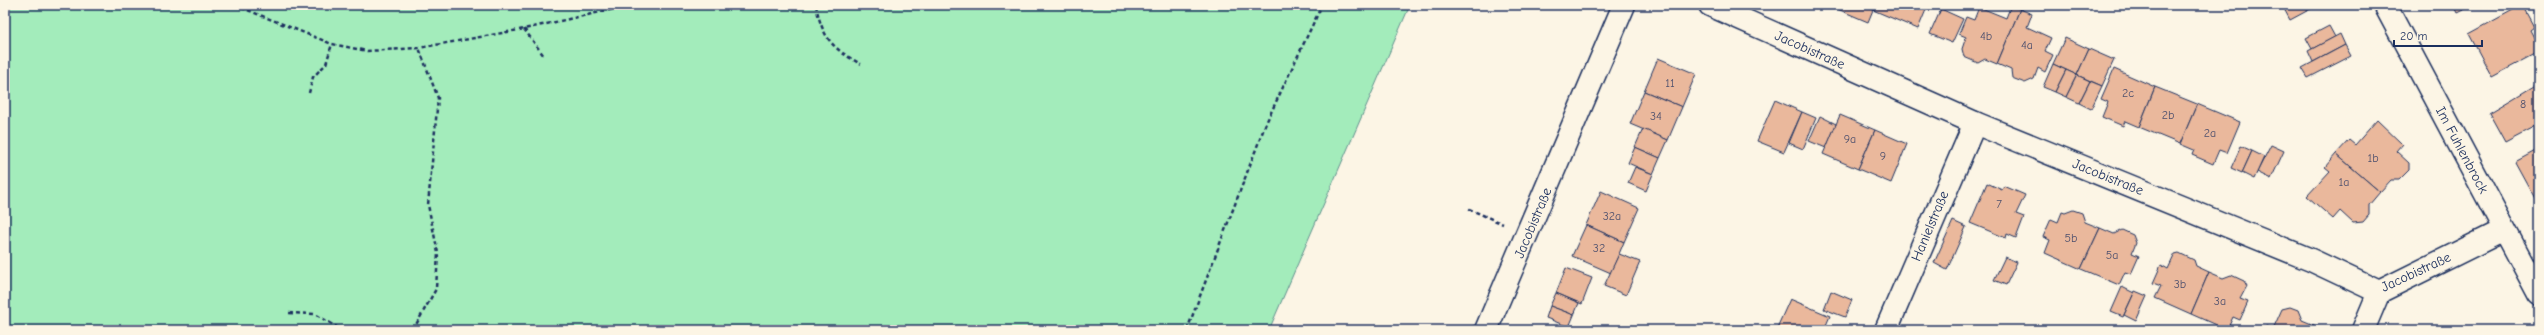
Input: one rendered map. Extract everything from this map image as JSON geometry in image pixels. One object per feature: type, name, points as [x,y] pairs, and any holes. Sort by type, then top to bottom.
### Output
[{"type":"street","name":"Jacobistraße","points":[[1486,330],[1528,235],[1624,5]]},
{"type":"street","name":"Jacobistraße","points":[[1710,5],[1975,123],[2311,260],[2379,292],[2504,230]]},
{"type":"street","name":"Im Fuhlenbrock","points":[[2385,5],[2539,294]]},
{"type":"street","name":"Hanielstraße","points":[[1886,330],[1975,123]]},
{"type":"street","points":[[2363,330],[2379,292]]},
{"type":"path","points":[[235,5],[332,44],[367,51],[419,48],[524,29],[632,5]]},
{"type":"path","points":[[816,5],[822,32],[840,54],[861,64]]},
{"type":"path","points":[[1187,330],[1266,123],[1322,5]]},
{"type":"path","points":[[524,29],[544,56]]},
{"type":"path","points":[[309,93],[313,78],[326,64],[332,44]]},
{"type":"path","points":[[413,330],[436,288],[438,253],[428,205],[438,98],[419,48]]},
{"type":"path","points":[[1469,209],[1528,235]]},
{"type":"path","points":[[288,313],[315,314],[342,330]]},
{"type":"green space","points":[[5,5],[1410,5],[1269,330],[5,330]]},
{"type":"building","points":[[1828,5],[1875,5],[1868,22]]},
{"type":"building","points":[[1875,5],[1928,5],[1918,29],[1873,10]]},
{"type":"building","points":[[2011,5],[2020,9],[1997,64],[1985,59],[1978,63],[1964,57],[1962,49],[1966,37],[1959,34],[1966,17],[1974,20],[1979,7],[2006,18]]},
{"type":"building","points":[[2282,5],[2318,5],[2290,20]]},
{"type":"building","points":[[2453,5],[2473,5],[2457,13]]},
{"type":"building","points":[[2522,5],[2534,27],[2530,30],[2539,47],[2539,52],[2492,77],[2469,34]]},
{"type":"building","points":[[1941,9],[1963,19],[1952,43],[1930,34]]},
{"type":"building","points":[[2020,9],[2032,14],[2027,27],[2051,38],[2045,51],[2053,55],[2045,72],[2038,68],[2034,79],[2025,83],[2012,78],[2011,70],[1997,64]]},
{"type":"building","points":[[2329,26],[2335,37],[2312,49],[2306,38]]},
{"type":"building","points":[[2340,34],[2345,45],[2313,62],[2308,51]]},
{"type":"building","points":[[2065,38],[2089,49],[2077,75],[2053,64]]},
{"type":"building","points":[[2345,45],[2351,56],[2308,78],[2302,68]]},
{"type":"building","points":[[2089,49],[2114,60],[2102,86],[2077,75]]},
{"type":"building","points":[[1658,58],[1696,74],[1682,107],[1644,91]]},
{"type":"building","points":[[2053,64],[2066,70],[2055,92],[2043,87]]},
{"type":"building","points":[[2114,69],[2155,87],[2139,127],[2125,121],[2123,126],[2102,117],[2108,102],[2101,99]]},
{"type":"building","points":[[2066,70],[2077,75],[2066,97],[2055,92]]},
{"type":"building","points":[[2077,75],[2090,81],[2079,103],[2066,97]]},
{"type":"building","points":[[2090,81],[2102,86],[2091,109],[2079,103]]},
{"type":"building","points":[[2539,83],[2539,124],[2505,142],[2489,113]]},
{"type":"building","points":[[2155,87],[2197,104],[2180,144],[2139,127]]},
{"type":"building","points":[[1644,91],[1682,107],[1668,140],[1630,124]]},
{"type":"building","points":[[1775,100],[1802,112],[1784,152],[1757,141]]},
{"type":"building","points":[[2197,104],[2240,122],[2227,153],[2219,150],[2213,164],[2192,155],[2194,150],[2180,144]]},
{"type":"building","points":[[1802,112],[1816,118],[1803,149],[1789,143]]},
{"type":"building","points":[[1840,115],[1875,130],[1858,169],[1823,154]]},
{"type":"building","points":[[1820,116],[1836,124],[1826,148],[1809,141]]},
{"type":"building","points":[[2377,120],[2402,144],[2396,151],[2409,163],[2409,170],[2399,180],[2391,180],[2380,192],[2336,154],[2349,140],[2355,145]]},
{"type":"building","points":[[1643,129],[1668,140],[1660,158],[1635,147]]},
{"type":"building","points":[[1875,130],[1907,144],[1891,183],[1858,169]]},
{"type":"building","points":[[2271,145],[2284,151],[2271,179],[2257,172]]},
{"type":"building","points":[[2241,146],[2252,151],[2242,173],[2231,168]]},
{"type":"building","points":[[1635,147],[1660,158],[1653,174],[1628,163]]},
{"type":"building","points":[[2539,149],[2539,204],[2538,204],[2515,162]]},
{"type":"building","points":[[2252,151],[2264,157],[2254,179],[2242,173]]},
{"type":"building","points":[[2336,154],[2380,192],[2369,205],[2369,215],[2363,222],[2353,223],[2340,211],[2333,219],[2307,196],[2330,171],[2325,167]]},
{"type":"building","points":[[1635,167],[1653,174],[1646,191],[1628,183]]},
{"type":"building","points":[[1987,183],[2002,190],[2004,186],[2025,195],[2016,214],[2024,217],[2016,238],[2007,234],[2006,238],[1970,223]]},
{"type":"building","points":[[1601,191],[1639,208],[1624,242],[1586,225]]},
{"type":"building","points":[[2073,210],[2082,213],[2085,222],[2100,228],[2081,269],[2045,253],[2050,240],[2043,237],[2051,219],[2058,222],[2062,212],[2065,213]]},
{"type":"building","points":[[1953,221],[1966,227],[1947,270],[1934,263]]},
{"type":"building","points":[[1586,225],[1624,242],[1611,273],[1572,256]]},
{"type":"building","points":[[2100,228],[2114,234],[2122,230],[2133,235],[2136,243],[2132,253],[2139,256],[2131,274],[2125,272],[2119,285],[2081,269]]},
{"type":"building","points":[[2179,253],[2194,260],[2196,266],[2209,272],[2191,314],[2155,298],[2161,286],[2153,283],[2161,265],[2168,269],[2175,254]]},
{"type":"building","points":[[1619,254],[1640,262],[1626,295],[1604,286]]},
{"type":"building","points":[[2005,257],[2017,262],[2006,285],[1994,280]]},
{"type":"building","points":[[1566,268],[1592,278],[1582,304],[1556,293]]},
{"type":"building","points":[[2209,272],[2223,278],[2231,275],[2244,281],[2247,286],[2240,299],[2248,302],[2240,320],[2233,317],[2227,330],[2191,314]]},
{"type":"building","points":[[2122,287],[2134,293],[2123,317],[2111,312]]},
{"type":"building","points":[[1831,291],[1852,300],[1845,317],[1824,309]]},
{"type":"building","points":[[2135,291],[2147,296],[2136,321],[2124,315]]},
{"type":"building","points":[[1556,293],[1579,303],[1574,315],[1550,306]]},
{"type":"building","points":[[1790,299],[1830,316],[1824,330],[1776,330]]},
{"type":"building","points":[[1550,306],[1574,315],[1569,327],[1546,318]]},
{"type":"building","points":[[2290,307],[2298,310],[2302,320],[2326,330],[2265,330],[2267,326],[2273,329],[2282,309]]}]
